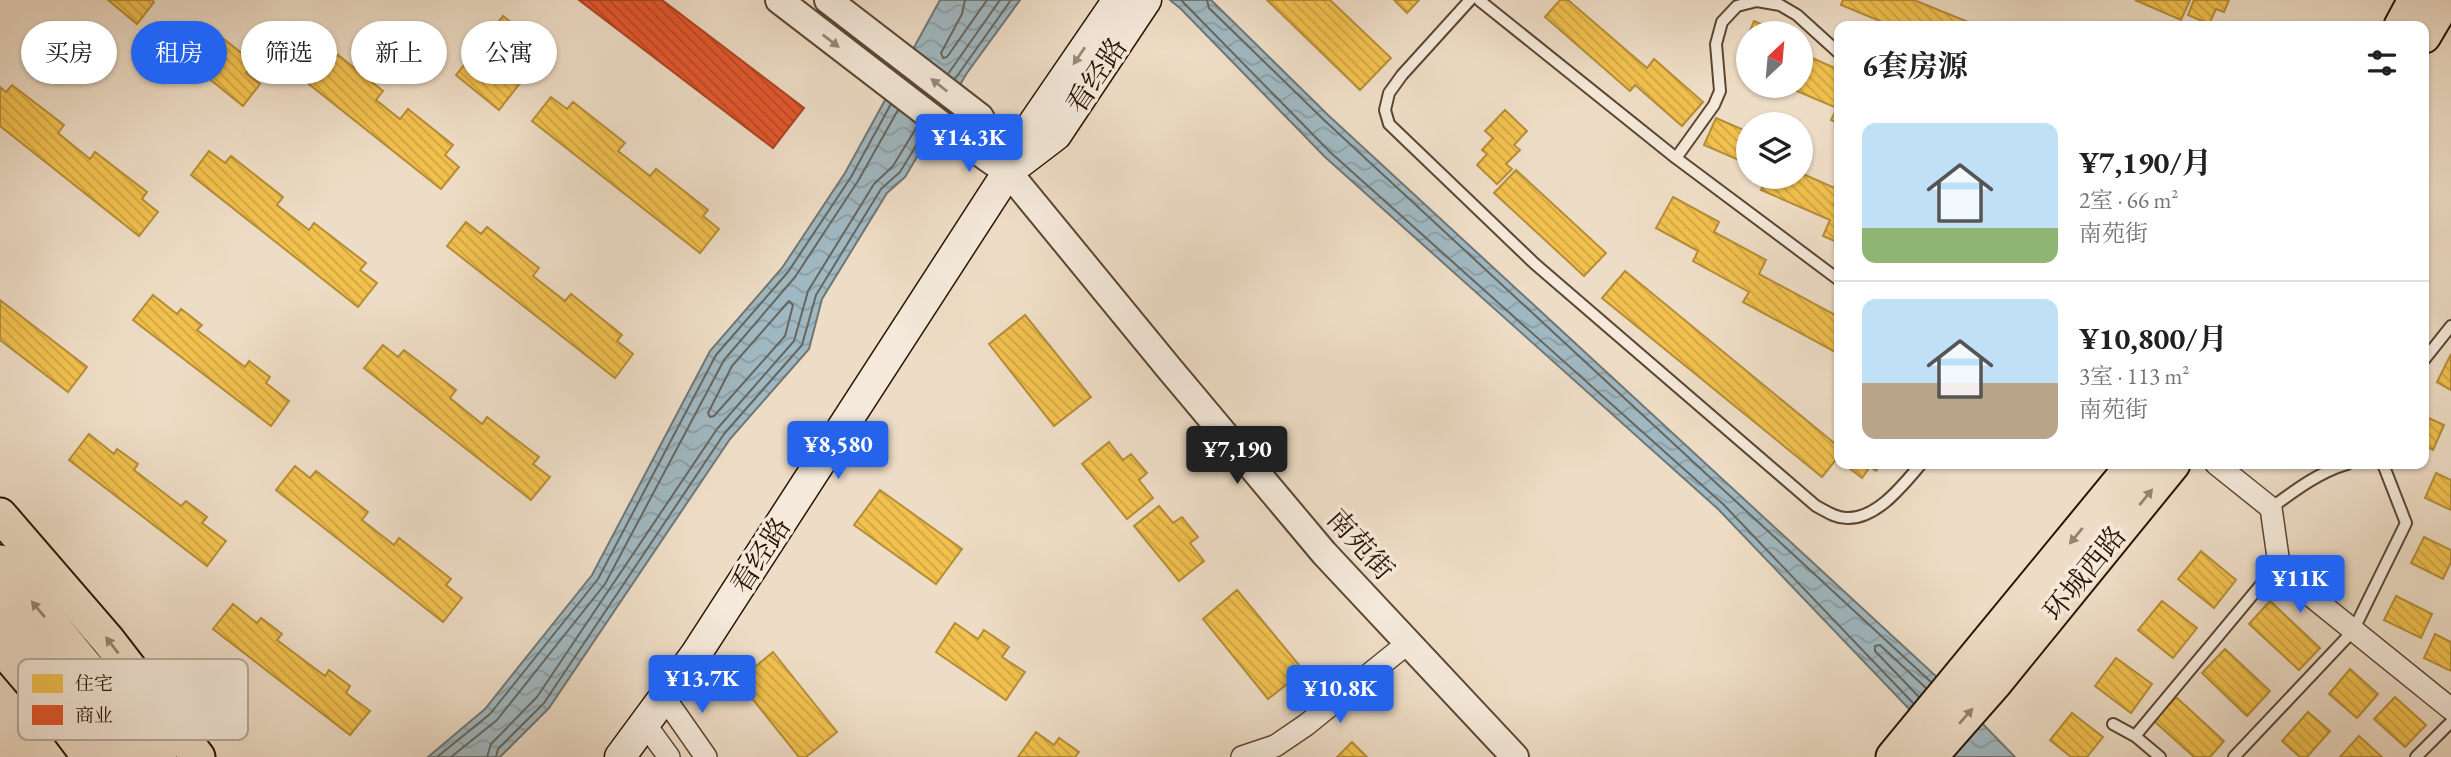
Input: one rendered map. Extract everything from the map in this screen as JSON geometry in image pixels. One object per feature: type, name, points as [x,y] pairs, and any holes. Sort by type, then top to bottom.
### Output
[{"type":"highway","points":[[0,563],[79,659]]},
{"type":"highway","points":[[0,607],[43,659]]},
{"type":"highway","points":[[111,740],[125,757]]},
{"type":"highway","points":[[145,740],[159,757]]},
{"type":"main road","name":"看经路","points":[[620,757],[696,654],[1008,172],[1031,127],[1118,0]]},
{"type":"main road","name":"看经路","points":[[1008,172],[1056,135],[1146,0]]},
{"type":"main road","points":[[2404,21],[2415,0]]},
{"type":"main road","points":[[2429,27],[2445,0]]},
{"type":"main road","name":"环城西路","points":[[1982,675],[2130,469]]},
{"type":"main road","name":"环城西路","points":[[1982,675],[2169,469]]},
{"type":"main road","points":[[0,514],[123,659]]},
{"type":"main road","points":[[0,646],[18,667]]},
{"type":"main road","points":[[1893,757],[1927,746],[1982,675]]},
{"type":"main road","points":[[76,740],[89,757]]},
{"type":"main road","points":[[185,740],[198,757]]},
{"type":"street","name":"南苑街","points":[[779,0],[884,82],[1008,172]]},
{"type":"street","name":"南苑街","points":[[828,0],[980,117],[1008,172],[1298,522],[1514,757]]},
{"type":"street","points":[[2222,469],[2272,508],[2280,571],[2451,709]]},
{"type":"street","points":[[1242,757],[1275,746],[1306,725],[1408,643]]},
{"type":"street","points":[[664,697],[706,757]]},
{"type":"street","points":[[645,724],[668,757]]},
{"type":"lane","points":[[1470,0],[1389,93],[1385,110],[1389,124],[1535,264],[1816,506],[1834,516],[1848,519],[1871,511],[1891,497],[1916,469]]},
{"type":"lane","points":[[1479,0],[1676,159],[1834,276]]},
{"type":"lane","points":[[1676,159],[1699,128],[1720,90],[1716,44],[1722,22],[1737,6],[1757,1],[1780,5],[1797,15],[1834,48]]},
{"type":"lane","points":[[2429,354],[2451,327]]},
{"type":"lane","points":[[2272,508],[2295,490],[2333,469]]},
{"type":"lane","points":[[2234,757],[2353,631],[2406,523],[2385,469]]},
{"type":"lane","points":[[2135,736],[2279,563]]},
{"type":"lane","points":[[2416,757],[2451,722]]},
{"type":"lane","points":[[2113,724],[2135,736],[2160,757]]},
{"type":"water","points":[[940,0],[1020,0],[967,73],[905,177],[887,193],[822,299],[809,349],[730,439],[549,708],[500,757],[428,757],[485,709],[592,575],[710,351],[782,268],[845,173]]},
{"type":"water","points":[[1170,0],[1211,0],[1328,115],[1940,680],[2015,757],[1955,757],[1718,509],[1325,157]]},
{"type":"building: 住宅","points":[[108,0],[152,0],[154,2],[139,21],[133,21]]},
{"type":"building: 住宅","points":[[591,0],[637,0],[641,3],[643,0],[653,0],[666,11],[661,17],[686,35],[667,60]]},
{"type":"building: 住宅","points":[[1267,0],[1330,0],[1391,58],[1360,90]]},
{"type":"building: 住宅","points":[[1394,0],[1419,0],[1407,13]]},
{"type":"building: 住宅","points":[[1560,0],[1568,0],[1647,68],[1654,59],[1703,102],[1682,126],[1635,85],[1630,91],[1545,17]]},
{"type":"building: 住宅","points":[[1843,0],[1914,0],[1966,21],[1880,21],[1841,5]]},
{"type":"building: 住宅","points":[[2135,0],[2190,0],[2181,20]]},
{"type":"building: 住宅","points":[[2194,0],[2229,0],[2224,12],[2216,9],[2210,21],[2202,21],[2188,15]]},
{"type":"building: 住宅","points":[[227,42],[241,53],[241,84],[260,84],[243,106],[216,84],[227,84]]},
{"type":"building: 住宅","points":[[338,55],[351,65],[351,84],[374,84],[383,91],[376,100],[400,119],[408,109],[453,145],[445,155],[459,167],[441,189],[309,84],[337,84]]},
{"type":"building: 住宅","points":[[1813,58],[1834,68],[1834,107],[1813,98]]},
{"type":"building: 住宅","points":[[721,60],[741,75],[746,68],[780,94],[774,102],[794,117],[775,141],[703,85]]},
{"type":"building: 住宅","points":[[467,84],[519,84],[499,110]]},
{"type":"building: 住宅","points":[[12,85],[64,125],[58,133],[90,159],[95,152],[147,192],[142,199],[158,212],[139,236],[0,126],[0,87],[6,92]]},
{"type":"building: 住宅","points":[[551,97],[567,109],[573,102],[625,143],[618,151],[650,176],[656,169],[708,210],[703,216],[719,229],[700,253],[532,121]]},
{"type":"building: 住宅","points":[[1505,110],[1527,131],[1514,145],[1520,150],[1506,164],[1512,169],[1497,184],[1477,165],[1487,154],[1482,150],[1493,138],[1485,131]]},
{"type":"building: 住宅","points":[[1716,118],[1736,127],[1736,159],[1704,145]]},
{"type":"building: 住宅","points":[[209,151],[225,163],[231,156],[283,197],[277,205],[309,230],[314,223],[366,263],[360,270],[377,283],[358,307],[191,175]]},
{"type":"building: 住宅","points":[[1516,170],[1606,253],[1584,276],[1494,193]]},
{"type":"building: 住宅","points":[[1813,178],[1834,188],[1834,241],[1823,236],[1830,220],[1761,190],[1813,189]]},
{"type":"building: 住宅","points":[[1673,197],[1719,222],[1714,232],[1766,260],[1759,274],[1834,314],[1834,351],[1743,302],[1749,292],[1693,261],[1698,251],[1656,228]]},
{"type":"building: 住宅","points":[[466,222],[481,234],[487,227],[539,268],[533,276],[565,301],[571,294],[622,335],[617,341],[633,354],[615,378],[447,246]]},
{"type":"building: 住宅","points":[[1625,271],[1834,443],[1834,462],[1822,477],[1602,298]]},
{"type":"building: 住宅","points":[[153,295],[177,314],[181,309],[202,325],[197,330],[245,367],[249,361],[270,377],[266,383],[289,401],[271,426],[133,320]]},
{"type":"building: 住宅","points":[[0,300],[87,367],[68,392],[0,340]]},
{"type":"building: 住宅","points":[[1025,315],[1091,397],[1054,426],[989,344]]},
{"type":"building: 住宅","points":[[383,345],[398,357],[404,350],[456,390],[450,398],[482,424],[487,417],[539,457],[533,464],[550,477],[531,500],[364,368]]},
{"type":"building: 住宅","points":[[2451,354],[2451,390],[2437,382]]},
{"type":"building: 住宅","points":[[2429,418],[2444,425],[2433,450],[2429,448]]},
{"type":"building: 住宅","points":[[89,434],[114,454],[117,449],[138,464],[134,470],[181,506],[186,501],[207,517],[202,523],[226,541],[207,566],[69,460]]},
{"type":"building: 住宅","points":[[1109,442],[1123,460],[1131,454],[1147,473],[1139,480],[1153,498],[1127,519],[1082,464]]},
{"type":"building: 住宅","points":[[295,466],[310,478],[316,471],[368,512],[362,520],[394,545],[399,538],[451,579],[446,585],[462,598],[443,622],[276,490]]},
{"type":"building: 住宅","points":[[1850,469],[1869,469],[1862,478]]},
{"type":"building: 住宅","points":[[2436,473],[2451,480],[2451,510],[2425,498]]},
{"type":"building: 住宅","points":[[880,490],[962,549],[936,584],[854,525]]},
{"type":"building: 住宅","points":[[1159,506],[1173,523],[1182,517],[1198,537],[1190,543],[1204,561],[1179,581],[1134,526]]},
{"type":"building: 住宅","points":[[2424,537],[2451,550],[2451,562],[2443,579],[2411,563]]},
{"type":"building: 住宅","points":[[2201,551],[2236,580],[2214,608],[2178,579]]},
{"type":"building: 住宅","points":[[1237,590],[1304,671],[1268,699],[1203,619]]},
{"type":"building: 住宅","points":[[2396,596],[2432,614],[2421,638],[2384,620]]},
{"type":"building: 住宅","points":[[2162,601],[2197,628],[2173,658],[2138,630]]},
{"type":"building: 住宅","points":[[2270,601],[2320,648],[2299,670],[2249,624]]},
{"type":"building: 住宅","points":[[233,604],[257,623],[261,618],[282,634],[277,640],[325,676],[329,670],[350,686],[346,693],[370,711],[350,735],[213,629]]},
{"type":"building: 住宅","points":[[955,623],[978,639],[984,630],[1009,647],[1002,657],[1025,672],[1006,700],[936,652]]},
{"type":"building: 住宅","points":[[2435,634],[2451,642],[2451,671],[2424,658]]},
{"type":"building: 住宅","points":[[2225,649],[2270,691],[2247,716],[2202,673]]},
{"type":"building: 住宅","points":[[773,652],[837,732],[806,757],[799,757],[738,681]]},
{"type":"building: 住宅","points":[[2116,658],[2152,684],[2131,713],[2095,686]]},
{"type":"building: 住宅","points":[[2350,669],[2378,694],[2357,718],[2329,694]]},
{"type":"building: 住宅","points":[[2176,697],[2224,741],[2210,757],[2194,757],[2154,721]]},
{"type":"building: 住宅","points":[[2395,697],[2426,725],[2405,747],[2374,719]]},
{"type":"building: 住宅","points":[[2308,712],[2330,731],[2307,757],[2300,757],[2282,741]]},
{"type":"building: 住宅","points":[[2072,713],[2103,737],[2087,757],[2071,757],[2050,740]]},
{"type":"building: 住宅","points":[[1036,732],[1054,745],[1059,738],[1079,752],[1075,757],[1018,757]]},
{"type":"building: 住宅","points":[[2359,736],[2382,757],[2340,757]]},
{"type":"building: 住宅","points":[[1352,742],[1367,757],[1337,757]]},
{"type":"building: 商业","points":[[579,0],[662,0],[804,108],[773,148]]}]
